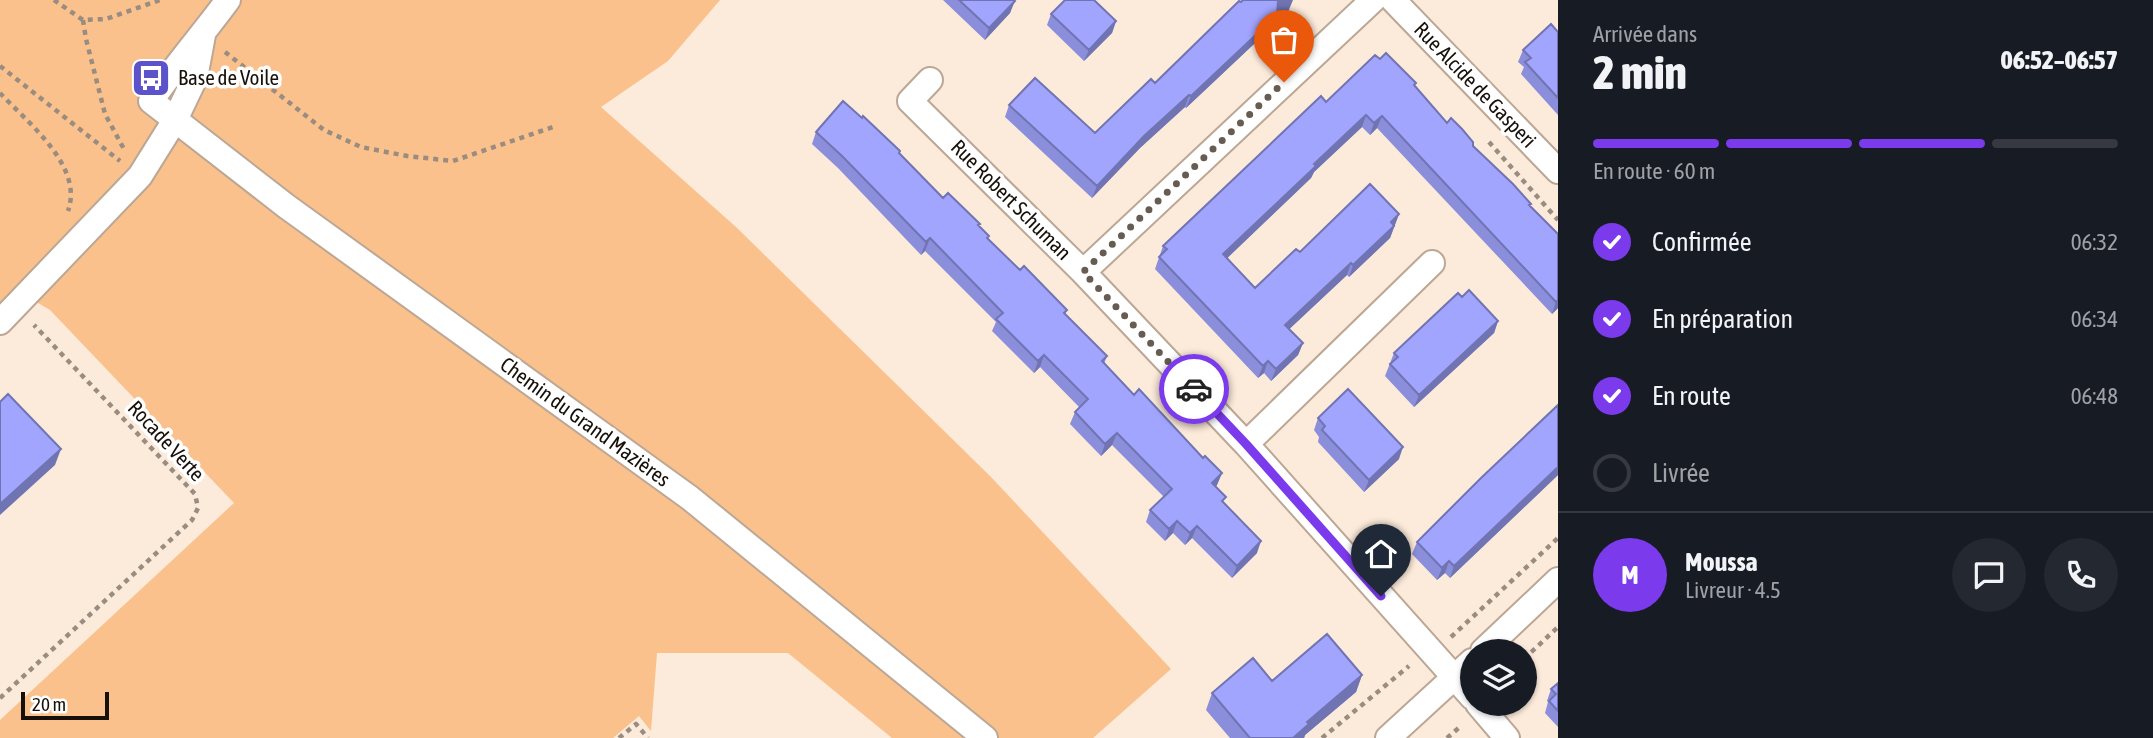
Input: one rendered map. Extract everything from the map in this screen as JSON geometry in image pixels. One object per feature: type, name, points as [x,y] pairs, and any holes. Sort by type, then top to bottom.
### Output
[{"type":"street","name":"Chemin du Grand Mazières","points":[[228,0],[203,34],[178,61],[151,101],[286,206],[690,498],[985,738]]},
{"type":"street","points":[[1083,272],[1373,0]]},
{"type":"street","name":"Rue Alcide de Gasperi","points":[[1393,0],[1558,170]]},
{"type":"street","name":"Rue Robert Schuman","points":[[930,80],[910,101],[1083,272],[1460,667]]},
{"type":"street","points":[[8,314],[139,176],[175,120]]},
{"type":"street","points":[[1246,444],[1432,263]]},
{"type":"street","points":[[1496,639],[1558,580]]},
{"type":"street","points":[[1388,738],[1460,673]]},
{"type":"street","points":[[1488,716],[1507,738]]},
{"type":"path","points":[[54,0],[83,20],[106,19],[160,0]]},
{"type":"path","points":[[83,20],[105,114],[139,176]]},
{"type":"path","points":[[203,34],[324,130],[361,147],[453,161],[553,127]]},
{"type":"path","points":[[0,66],[139,176]]},
{"type":"path","points":[[0,93],[58,155],[70,180],[72,199],[65,217]]},
{"type":"path","name":"Rocade Verte","points":[[0,698],[192,520],[198,508],[195,494],[8,314]]},
{"type":"path","points":[[1443,626],[1452,636]]},
{"type":"path","points":[[1537,647],[1558,627]]},
{"type":"path","points":[[619,738],[636,724],[648,738]]},
{"type":"shaded area","points":[[0,0],[720,0],[668,61],[601,107],[736,227],[991,477],[1171,669],[1093,738],[892,738],[788,653],[657,653],[651,731],[639,716],[613,738],[0,738],[0,720],[234,503],[50,310],[26,296],[0,321]]},
{"type":"building","points":[[959,0],[1014,0],[1015,1],[989,28]]},
{"type":"building","points":[[1065,0],[1094,0],[1116,21],[1089,50],[1051,14]]},
{"type":"building","points":[[1243,0],[1278,0],[1277,15],[1144,136],[1097,186],[1009,105],[1035,78],[1095,133],[1151,79],[1155,83]]},
{"type":"building","points":[[1551,24],[1558,32],[1558,98],[1525,62],[1531,58],[1523,50]]},
{"type":"building","points":[[1386,53],[1416,83],[1414,85],[1447,123],[1451,118],[1473,142],[1473,146],[1513,184],[1531,204],[1529,205],[1558,234],[1558,300],[1556,302],[1382,116],[1374,123],[1366,115],[1223,254],[1255,288],[1296,249],[1300,252],[1370,184],[1399,214],[1391,222],[1394,226],[1285,325],[1303,343],[1276,369],[1268,361],[1263,366],[1159,257],[1167,249],[1163,246],[1321,96],[1326,102],[1375,55],[1380,59]]},
{"type":"building","points":[[843,101],[900,151],[943,198],[948,193],[980,224],[978,225],[989,236],[987,238],[1020,270],[1024,266],[1067,310],[1064,313],[1107,356],[1102,361],[1134,395],[1139,389],[1203,458],[1205,456],[1222,473],[1212,483],[1226,497],[1222,501],[1261,541],[1237,566],[1197,526],[1190,533],[1177,521],[1169,529],[1150,510],[1172,489],[1117,433],[1105,444],[1075,412],[1088,399],[1044,355],[1038,361],[996,319],[1003,313],[930,238],[926,242],[816,132]]},
{"type":"building","points":[[1469,290],[1498,321],[1419,395],[1390,364],[1398,357],[1394,353],[1458,293],[1462,297]]},
{"type":"building","points":[[1348,389],[1403,447],[1369,480],[1322,430],[1325,426],[1318,418]]},
{"type":"building","points":[[8,394],[61,449],[0,504],[0,402]]},
{"type":"building","points":[[1558,405],[1558,467],[1454,566],[1449,561],[1442,568],[1417,542]]},
{"type":"building","points":[[1327,634],[1362,675],[1307,722],[1309,724],[1293,738],[1250,738],[1212,693],[1253,658],[1272,681]]},
{"type":"building","points":[[1558,683],[1558,711],[1549,701],[1556,694],[1551,689]]},
{"type":"way so far","points":[[1194,389],[1083,272],[1284,82]]},
{"type":"place","name":"Base de Voile","points":[[151,78]]},
{"type":"route","points":[[1194,389],[1381,596]]}]
